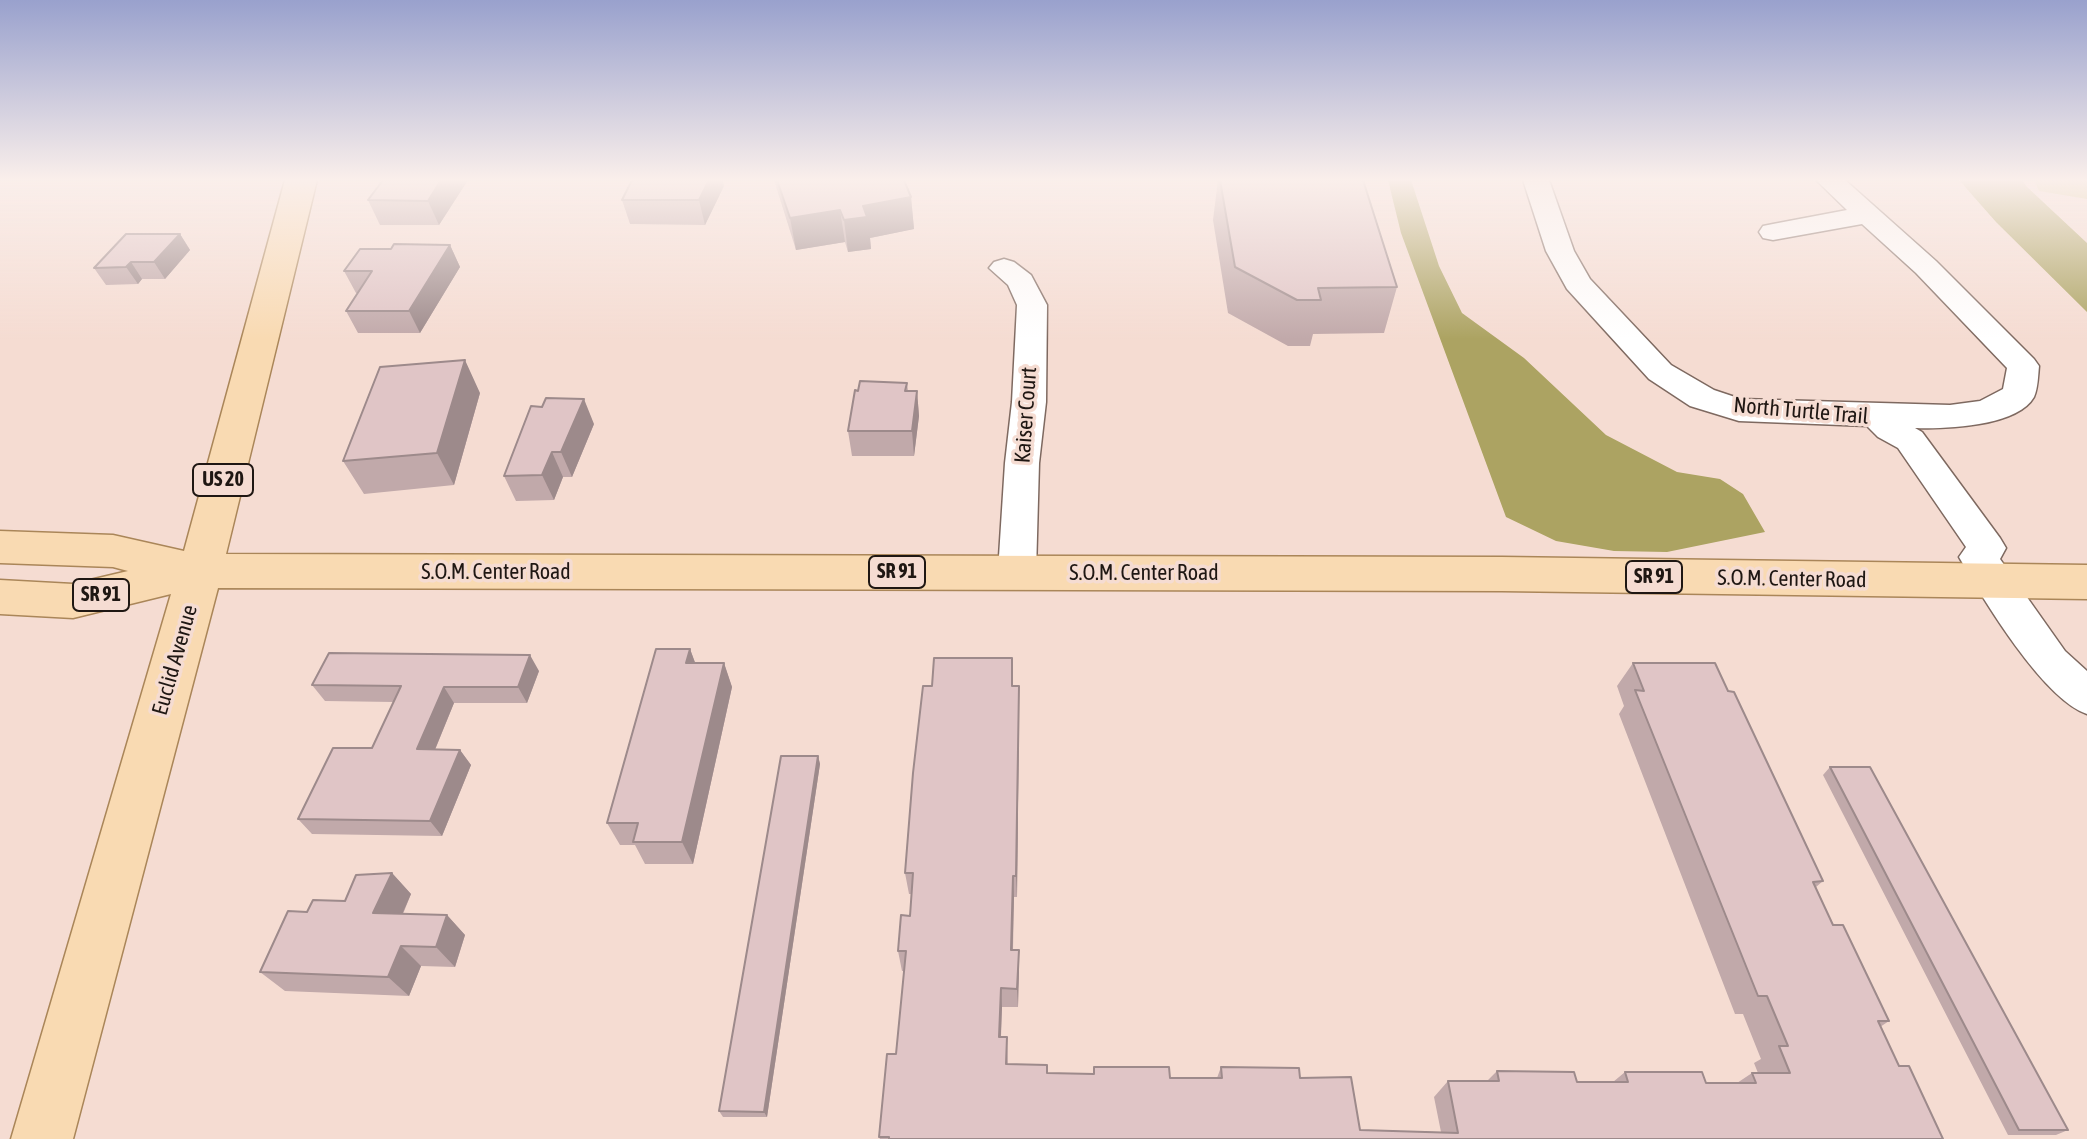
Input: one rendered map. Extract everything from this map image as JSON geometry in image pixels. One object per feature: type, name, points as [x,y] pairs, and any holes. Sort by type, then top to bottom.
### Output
[{"type":"main road","name":"Euclid Avenue","points":[[42,1139],[200,571],[287,233]]},
{"type":"main road","name":"S.O.M. Center Road","points":[[0,547],[113,551],[200,571],[1525,575],[1987,570],[2087,582]]},
{"type":"main road","name":"S.O.M. Center Road","points":[[0,597],[73,601],[200,571]]},
{"type":"street","name":"North Turtle Trail","points":[[1554,233],[1578,283],[1660,372],[1702,398],[1739,410],[1883,422],[1887,446],[1957,548],[1987,570]]},
{"type":"street","points":[[1883,422],[1990,410],[2009,403],[2019,394],[2023,366],[1926,267],[1888,233]]},
{"type":"street","name":"Kaiser Court","points":[[1004,268],[1021,281],[1032,305],[1029,402],[1022,463],[1017,572]]},
{"type":"street","points":[[1987,570],[2051,663],[2087,697]]},
{"type":"shaded area","points":[[1401,233],[1428,233],[1439,266],[1462,313],[1524,358],[1606,435],[1677,472],[1720,479],[1743,494],[1765,532],[1667,552],[1614,551],[1556,541],[1506,517]]},
{"type":"shaded area","points":[[2007,233],[2076,233],[2087,243],[2087,312]]},
{"type":"building","points":[[1229,233],[1380,233],[1397,287],[1318,288],[1321,300],[1297,300],[1235,267]]},
{"type":"building","points":[[126,234],[180,234],[154,262],[94,268]]},
{"type":"building","points":[[394,244],[450,245],[409,311],[346,311],[372,271],[344,271],[360,249],[391,249]]},
{"type":"building","points":[[465,360],[437,453],[343,461],[380,367]]},
{"type":"building","points":[[860,381],[907,383],[905,391],[917,391],[912,431],[848,431],[855,390],[858,391]]},
{"type":"building","points":[[546,398],[584,399],[561,452],[552,452],[542,475],[504,476],[531,406],[542,407]]},
{"type":"building","points":[[656,649],[690,649],[686,663],[724,663],[682,842],[633,842],[638,823],[607,823]]},
{"type":"building","points":[[329,653],[530,655],[518,687],[444,687],[417,749],[460,750],[430,821],[298,819],[333,748],[372,748],[401,686],[312,685]]},
{"type":"building","points":[[934,658],[1012,658],[1012,686],[1019,686],[1016,876],[1013,876],[1011,950],[1019,950],[1017,989],[1001,988],[999,1037],[1007,1037],[1006,1064],[1047,1065],[1047,1073],[1094,1074],[1094,1067],[1169,1067],[1170,1078],[1222,1078],[1221,1067],[1299,1068],[1300,1078],[1351,1077],[1360,1130],[1458,1133],[1448,1081],[1499,1081],[1497,1071],[1574,1072],[1577,1082],[1628,1082],[1625,1072],[1702,1072],[1706,1083],[1756,1083],[1752,1073],[1790,1073],[1779,1046],[1788,1046],[1767,996],[1758,996],[1635,690],[1644,691],[1633,663],[1715,663],[1728,691],[1734,692],[1823,881],[1813,882],[1833,925],[1843,925],[1889,1021],[1878,1021],[1899,1066],[1909,1066],[1943,1139],[879,1137],[887,1054],[896,1054],[906,951],[898,951],[901,915],[910,916],[913,873],[905,873],[913,773],[923,686],[932,686]]},
{"type":"building","points":[[781,756],[818,756],[764,1112],[719,1111]]},
{"type":"building","points":[[1830,767],[1870,767],[2068,1130],[2019,1130]]},
{"type":"building","points":[[392,873],[373,913],[447,915],[436,947],[401,946],[388,977],[260,972],[288,911],[307,912],[313,900],[345,901],[356,875]]}]
